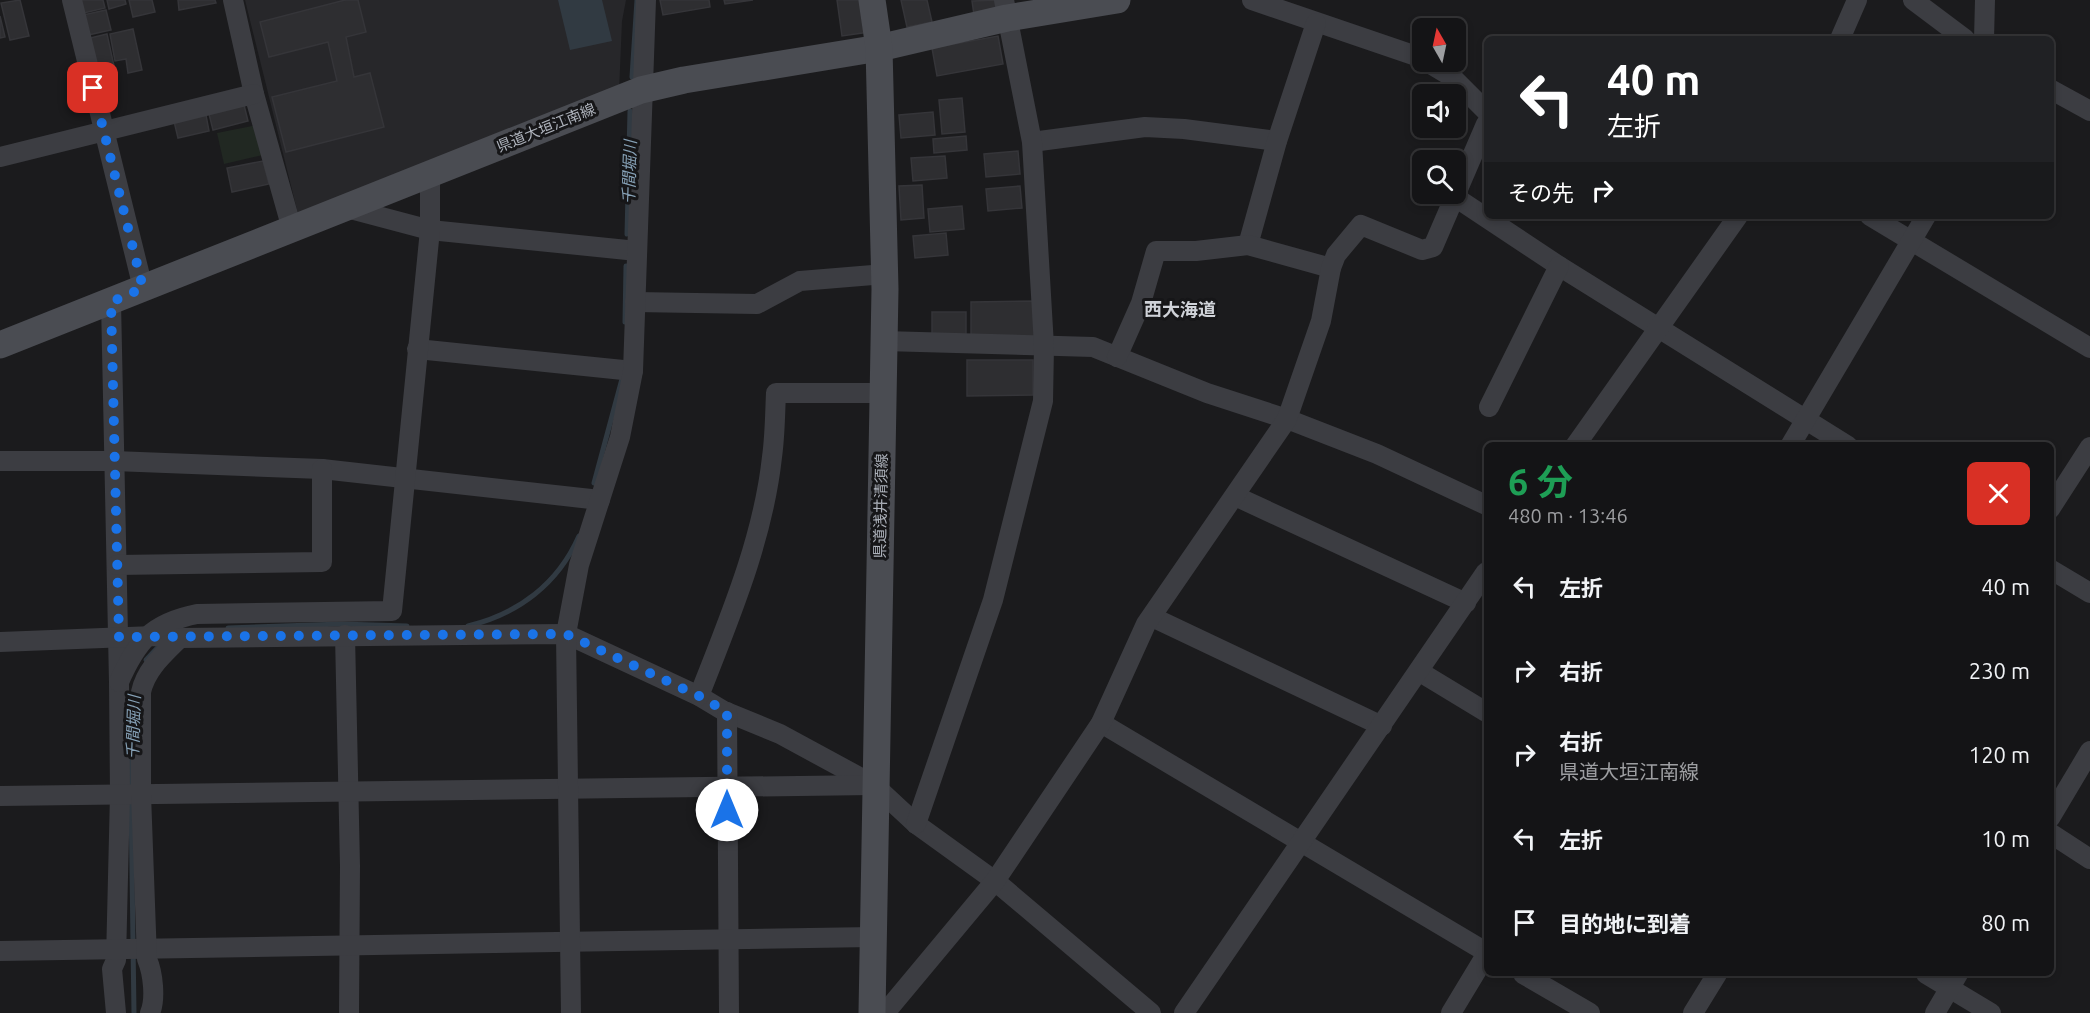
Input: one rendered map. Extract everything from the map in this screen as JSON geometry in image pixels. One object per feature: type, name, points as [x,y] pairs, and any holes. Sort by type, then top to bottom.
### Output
[{"type":"main road","name":"県道浅井清須線","points":[[872,0],[879,48],[885,274],[874,785],[872,1013]]},
{"type":"main road","name":"県道大垣江南線","points":[[0,345],[641,90],[684,80],[879,48],[1006,9],[1117,0]]},
{"type":"street","points":[[72,0],[143,288]]},
{"type":"street","points":[[233,0],[254,94],[292,229]]},
{"type":"street","points":[[571,1013],[566,634],[579,565],[620,437],[633,370],[641,90],[646,0]]},
{"type":"street","points":[[1252,0],[1412,55]]},
{"type":"street","points":[[1841,36],[1857,0]]},
{"type":"street","points":[[1913,0],[1961,36]]},
{"type":"street","points":[[1984,36],[1985,0]]},
{"type":"street","points":[[916,824],[993,600],[1043,401],[1044,346],[1032,142],[1006,9]]},
{"type":"street","points":[[1248,245],[1277,141],[1316,23]]},
{"type":"street","points":[[1444,72],[1452,77],[1484,109]]},
{"type":"street","points":[[2054,91],[2090,111]]},
{"type":"street","points":[[0,157],[254,94]]},
{"type":"street","points":[[1032,142],[1145,128],[1277,141]]},
{"type":"street","points":[[1466,171],[1484,129]]},
{"type":"street","points":[[0,642],[149,636],[177,638],[349,626],[392,611],[430,230],[430,175]]},
{"type":"street","points":[[885,1013],[995,881],[1101,723],[1152,616],[1287,419],[1321,321],[1331,268],[1336,255],[1361,225],[1422,250],[1433,247],[1452,204]]},
{"type":"street","points":[[1466,204],[1484,216]]},
{"type":"street","points":[[347,208],[430,230],[637,251]]},
{"type":"street","points":[[1488,219],[1559,266],[1842,442]]},
{"type":"street","points":[[1578,442],[1736,219]]},
{"type":"street","points":[[1875,219],[2090,348]]},
{"type":"street","points":[[1792,442],[1924,219]]},
{"type":"street","points":[[1117,357],[1142,303],[1156,251],[1196,251],[1248,245],[1331,268]]},
{"type":"street","points":[[1489,407],[1559,266]]},
{"type":"street","points":[[635,302],[757,304],[800,281],[885,274]]},
{"type":"street","points":[[111,302],[119,682],[130,794],[132,948],[112,969],[116,1013]]},
{"type":"street","points":[[884,341],[1093,347],[1207,393],[1287,419],[1377,454],[1484,504]]},
{"type":"street","points":[[417,350],[633,370]]},
{"type":"street","points":[[699,696],[726,626],[762,516],[772,458],[776,393],[884,393]]},
{"type":"street","points":[[2054,503],[2090,447]]},
{"type":"street","points":[[0,461],[114,461],[322,469],[404,476],[600,500]]},
{"type":"street","points":[[117,565],[322,562],[322,469]]},
{"type":"street","points":[[1235,496],[1466,603]]},
{"type":"street","points":[[2054,571],[2090,593]]},
{"type":"street","points":[[1184,1013],[1420,672],[1484,575]]},
{"type":"street","points":[[119,682],[131,654],[149,636],[175,618],[196,614],[349,626],[566,634],[699,696],[727,712],[780,734],[874,785],[916,824],[995,881],[1151,1013]]},
{"type":"street","points":[[1152,616],[1382,726]]},
{"type":"street","points":[[349,626],[346,791],[350,947],[349,1013]]},
{"type":"street","points":[[132,948],[130,794],[141,692],[143,681],[155,663],[177,638]]},
{"type":"street","points":[[1420,672],[1484,711]]},
{"type":"street","points":[[727,712],[729,1013]]},
{"type":"street","points":[[1101,723],[1484,952]]},
{"type":"street","points":[[2054,811],[2090,751]]},
{"type":"street","points":[[0,796],[727,789],[874,785]]},
{"type":"street","points":[[2054,836],[2090,859]]},
{"type":"street","points":[[0,951],[873,937]]},
{"type":"street","points":[[132,948],[147,959],[151,968],[153,1007],[150,1013]]},
{"type":"street","points":[[1451,1013],[1484,956]]},
{"type":"street","points":[[1526,976],[1590,1013]]},
{"type":"street","points":[[1693,1013],[1716,976]]},
{"type":"street","points":[[1934,976],[1954,981],[1992,1013]]},
{"type":"street","points":[[1935,1013],[1954,981]]},
{"type":"shaded area","points":[[245,0],[626,0],[622,21],[619,92],[525,122],[298,214]]},
{"type":"shaded area","points":[[558,0],[602,0],[612,41],[570,50]]},
{"type":"shaded area","points":[[257,125],[263,155],[224,164],[217,133]]},
{"type":"building","points":[[20,0],[29,36],[10,40],[1,3]]},
{"type":"building","points":[[75,0],[103,0],[105,8],[79,14]]},
{"type":"building","points":[[107,0],[125,0],[126,4],[109,9]]},
{"type":"building","points":[[129,0],[152,0],[155,12],[133,17]]},
{"type":"building","points":[[178,0],[215,0],[216,3],[179,10]]},
{"type":"building","points":[[345,0],[358,0],[366,32],[346,37],[354,77],[370,73],[384,127],[286,152],[272,97],[337,81],[328,42],[269,57],[260,22]]},
{"type":"building","points":[[660,0],[709,0],[710,7],[663,15]]},
{"type":"building","points":[[724,0],[753,0],[725,4]]},
{"type":"building","points":[[837,0],[864,0],[869,32],[842,36]]},
{"type":"building","points":[[901,0],[927,0],[932,22],[907,27]]},
{"type":"building","points":[[1000,0],[1002,10],[974,15],[972,1]]},
{"type":"building","points":[[106,10],[111,30],[88,35],[83,15]]},
{"type":"building","points":[[0,16],[5,37],[0,38]]},
{"type":"building","points":[[133,29],[142,70],[128,73],[126,59],[115,61],[110,34]]},
{"type":"building","points":[[107,34],[114,66],[94,71],[86,39]]},
{"type":"building","points":[[998,36],[1003,64],[937,76],[932,48]]},
{"type":"building","points":[[962,98],[965,132],[942,134],[939,100]]},
{"type":"building","points":[[243,101],[248,121],[213,130],[208,110]]},
{"type":"building","points":[[205,110],[209,131],[178,138],[173,117]]},
{"type":"building","points":[[933,112],[935,135],[901,138],[899,115]]},
{"type":"building","points":[[966,136],[967,150],[934,153],[933,139]]},
{"type":"building","points":[[1018,151],[1020,174],[986,177],[984,154]]},
{"type":"building","points":[[945,156],[947,178],[913,181],[911,158]]},
{"type":"building","points":[[263,161],[269,184],[232,192],[227,168]]},
{"type":"building","points":[[922,185],[924,218],[901,220],[899,186]]},
{"type":"building","points":[[1020,186],[1022,208],[988,211],[986,189]]},
{"type":"building","points":[[962,206],[964,229],[930,232],[928,209]]},
{"type":"building","points":[[946,233],[948,255],[915,258],[913,236]]},
{"type":"building","points":[[1037,301],[1037,337],[971,337],[971,302]]},
{"type":"building","points":[[932,312],[966,312],[966,335],[932,335]]},
{"type":"building","points":[[967,360],[1033,360],[1033,395],[967,396]]},
{"type":"waterway","name":"千間堀川","points":[[632,77],[637,0]]},
{"type":"waterway","name":"千間堀川","points":[[627,234],[630,111]]},
{"type":"waterway","name":"千間堀川","points":[[625,322],[626,266]]},
{"type":"waterway","name":"千間堀川","points":[[594,483],[622,379]]},
{"type":"waterway","name":"千間堀川","points":[[468,626],[503,614],[534,594],[560,569],[579,536]]},
{"type":"waterway","name":"千間堀川","points":[[228,628],[341,624],[407,626]]},
{"type":"waterway","name":"千間堀川","points":[[146,660],[162,643]]},
{"type":"waterway","name":"千間堀川","points":[[131,789],[132,697]]},
{"type":"waterway","name":"千間堀川","points":[[131,799],[134,1013]]},
{"type":"district","name":"西大海道","points":[[1180,310]]},
{"type":"route","points":[[93,88],[143,288],[111,302],[119,637],[275,638],[345,635],[566,634],[699,696],[727,712],[727,810]]}]
